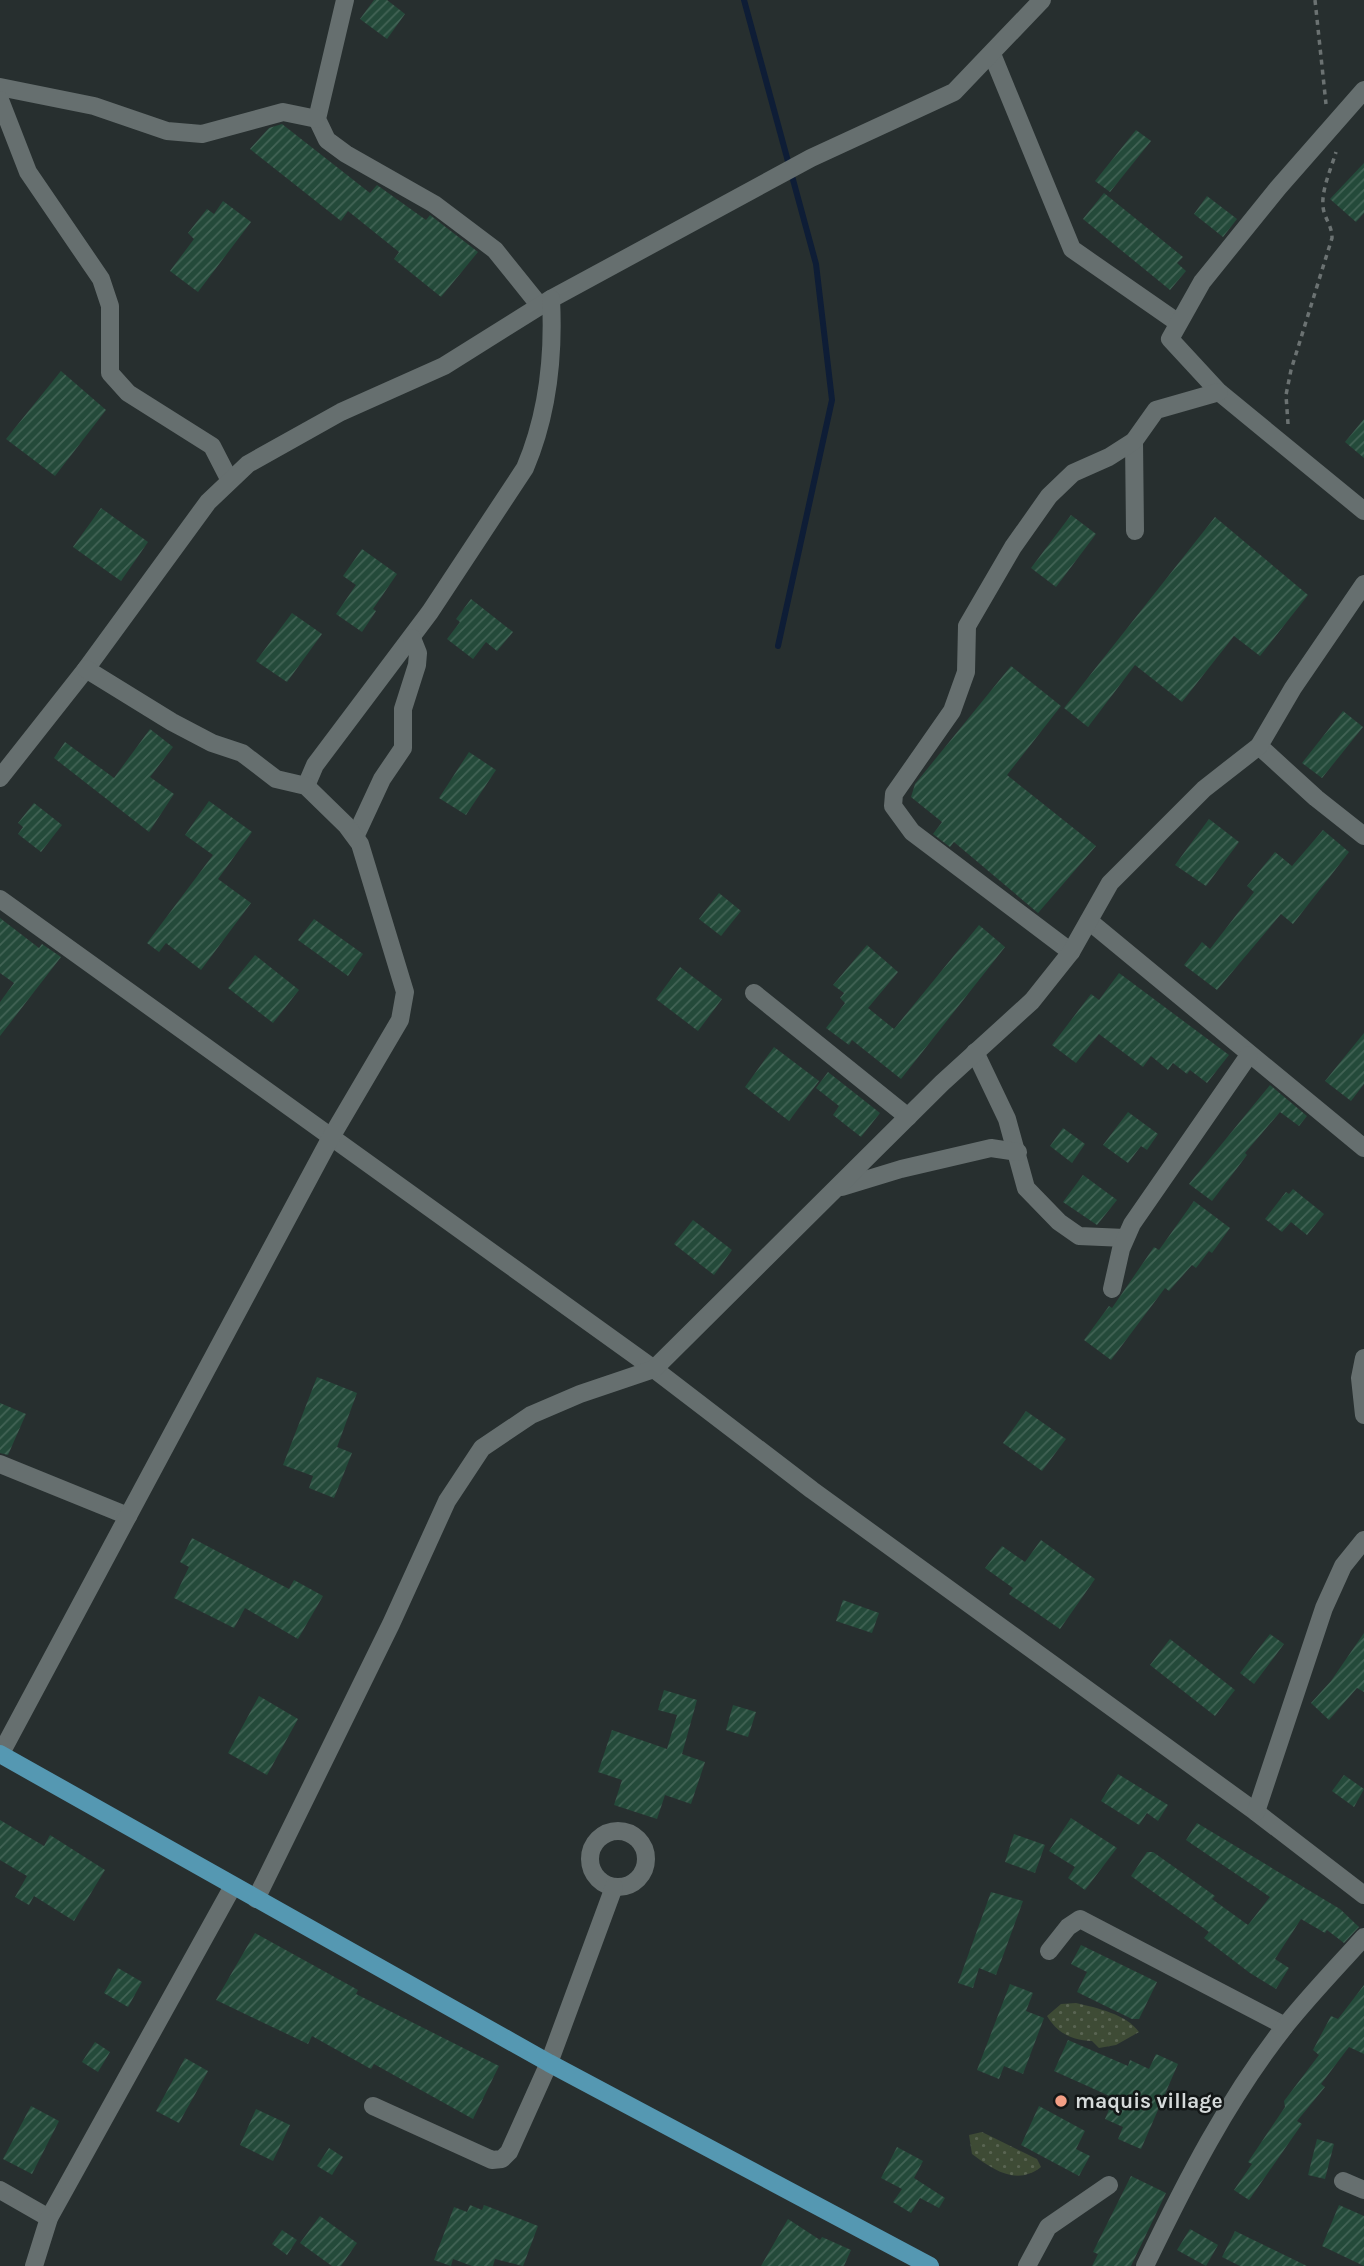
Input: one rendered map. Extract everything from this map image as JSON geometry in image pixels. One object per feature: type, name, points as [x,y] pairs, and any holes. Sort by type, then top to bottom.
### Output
[{"type":"main road","points":[[0,1754],[549,2063],[930,2266]]},
{"type":"street","points":[[306,786],[315,765],[412,638],[500,509],[534,447],[547,393],[552,352],[546,303],[495,250],[434,204],[346,154],[327,140],[317,119],[345,0]]},
{"type":"street","points":[[0,778],[86,669],[208,502],[229,479],[248,464],[341,412],[444,366],[546,303],[811,158],[954,92],[1042,0]]},
{"type":"street","points":[[992,54],[1072,249],[1177,322]]},
{"type":"street","points":[[0,87],[94,106],[167,131],[202,134],[282,112],[317,119]]},
{"type":"street","points":[[1364,90],[1202,282],[1177,322],[1170,339],[1219,392],[1364,511]]},
{"type":"street","points":[[0,100],[28,172],[101,279],[110,306],[110,373],[128,393],[212,446],[229,479]]},
{"type":"street","points":[[1071,952],[912,832],[893,806],[894,794],[952,711],[966,672],[967,626],[1013,547],[1060,483],[1073,473],[1109,457],[1134,440],[1156,410],[1219,392]]},
{"type":"street","points":[[1134,440],[1135,531]]},
{"type":"street","points":[[256,1899],[391,1624],[447,1501],[482,1448],[531,1415],[580,1394],[654,1369],[908,1117],[1032,1001],[1071,952],[1110,884],[1204,789],[1259,746],[1271,723],[1285,707],[1293,688],[1364,584]]},
{"type":"street","points":[[355,835],[382,779],[403,748],[403,709],[418,653],[412,638]]},
{"type":"street","points":[[0,1754],[330,1139],[400,1020],[405,1002],[405,992],[355,835],[306,786],[276,779],[243,753],[212,743],[172,722],[86,669]]},
{"type":"street","points":[[1259,746],[1316,798],[1364,836]]},
{"type":"street","points":[[0,900],[654,1369],[1043,1660],[1255,1812],[1364,1895]]},
{"type":"street","points":[[1089,921],[1364,1148]]},
{"type":"street","points":[[754,993],[908,1117]]},
{"type":"street","points":[[975,1052],[1007,1119],[1018,1152],[1023,1183],[1059,1222],[1079,1236],[1125,1238]]},
{"type":"street","points":[[1112,1289],[1125,1238],[1132,1224],[1249,1055]]},
{"type":"street","points":[[839,1188],[901,1169],[991,1148],[1018,1152]]},
{"type":"street","points":[[1364,1359],[1360,1378],[1364,1415]]},
{"type":"street","points":[[0,1464],[128,1516]]},
{"type":"street","points":[[1255,1812],[1324,1608],[1343,1566],[1364,1541]]},
{"type":"street","points":[[34,2266],[49,2218],[233,1886]]},
{"type":"street","points":[[373,2106],[492,2160],[502,2159],[509,2152],[549,2063],[614,1887]]},
{"type":"street","points":[[1049,1951],[1068,1927],[1080,1919],[1285,2026]]},
{"type":"street","points":[[1145,2266],[1208,2142],[1285,2026],[1364,1937]]},
{"type":"street","points":[[1343,2181],[1364,2190]]},
{"type":"street","points":[[1027,2266],[1048,2227],[1109,2185]]},
{"type":"street","points":[[0,2190],[49,2218]]},
{"type":"path","points":[[1295,454],[1286,395],[1332,238],[1332,226],[1324,211],[1327,183],[1336,151],[1329,130],[1315,0]]},
{"type":"green space","points":[[1076,2003],[1119,2016],[1139,2032],[1116,2045],[1099,2048],[1092,2041],[1066,2035],[1047,2016],[1061,2004]]},
{"type":"green space","points":[[982,2132],[1037,2159],[1041,2167],[1032,2173],[1014,2175],[1005,2174],[988,2165],[972,2154],[969,2135]]},
{"type":"building","points":[[374,0],[387,0],[405,14],[387,39],[360,19]]},
{"type":"building","points":[[282,124],[370,193],[377,185],[426,220],[430,215],[478,252],[441,297],[394,259],[399,252],[348,211],[341,221],[250,149],[269,128]]},
{"type":"building","points":[[1136,130],[1151,141],[1110,192],[1095,181]]},
{"type":"building","points":[[1364,163],[1364,213],[1356,222],[1330,199]]},
{"type":"building","points":[[1104,193],[1183,257],[1177,263],[1186,271],[1170,290],[1083,219]]},
{"type":"building","points":[[1207,196],[1237,219],[1223,237],[1194,214]]},
{"type":"building","points":[[223,201],[251,222],[198,292],[170,271],[194,239],[188,233],[207,209],[214,214]]},
{"type":"building","points":[[61,371],[106,410],[55,476],[6,439]]},
{"type":"building","points":[[1364,419],[1364,458],[1345,442]]},
{"type":"building","points":[[101,508],[148,542],[121,581],[73,547]]},
{"type":"building","points":[[1071,515],[1096,534],[1056,587],[1031,568]]},
{"type":"building","points":[[1215,517],[1308,595],[1260,656],[1234,636],[1182,702],[1135,665],[1088,727],[1064,708]]},
{"type":"building","points":[[362,549],[397,574],[373,609],[376,611],[362,632],[336,614],[356,585],[343,576]]},
{"type":"building","points":[[471,599],[513,632],[497,651],[486,642],[473,659],[447,639],[460,622],[456,619]]},
{"type":"building","points":[[292,613],[322,634],[287,682],[256,661]]},
{"type":"building","points":[[1011,666],[1061,706],[1007,775],[1096,846],[1038,913],[954,842],[950,847],[933,834],[942,822],[911,797],[915,784]]},
{"type":"building","points":[[1343,711],[1363,727],[1322,778],[1302,763]]},
{"type":"building","points":[[150,729],[173,747],[150,777],[174,794],[149,832],[54,758],[65,742],[114,778]]},
{"type":"building","points":[[469,752],[496,770],[466,815],[439,798]]},
{"type":"building","points":[[209,801],[252,832],[218,879],[251,903],[201,970],[166,943],[159,952],[147,943],[213,855],[185,835]]},
{"type":"building","points":[[34,803],[62,825],[41,852],[18,834],[23,827],[18,823]]},
{"type":"building","points":[[1209,819],[1239,842],[1206,886],[1175,865]]},
{"type":"building","points":[[1323,830],[1349,852],[1293,924],[1281,914],[1217,990],[1184,965],[1202,942],[1210,949],[1254,892],[1247,886],[1275,852],[1292,866]]},
{"type":"building","points":[[719,893],[741,911],[721,936],[699,919]]},
{"type":"building","points":[[0,918],[39,948],[42,944],[61,957],[0,1036],[0,1002],[14,983],[0,973]]},
{"type":"building","points":[[314,919],[363,954],[348,976],[298,940]]},
{"type":"building","points":[[979,925],[1005,947],[901,1079],[852,1040],[849,1045],[826,1028],[845,1003],[840,998],[844,993],[833,985],[867,945],[898,972],[868,1008],[894,1029]]},
{"type":"building","points":[[255,955],[299,990],[273,1023],[228,988]]},
{"type":"building","points":[[680,967],[722,999],[698,1031],[656,999]]},
{"type":"building","points":[[1119,973],[1229,1055],[1207,1083],[1190,1070],[1187,1074],[1173,1063],[1168,1070],[1151,1056],[1143,1067],[1099,1034],[1076,1063],[1052,1045],[1091,994],[1099,1000]]},
{"type":"building","points":[[1364,1033],[1364,1084],[1351,1101],[1325,1081]]},
{"type":"building","points":[[774,1047],[819,1081],[789,1121],[745,1087]]},
{"type":"building","points":[[828,1072],[880,1113],[861,1137],[833,1115],[839,1106],[816,1088]]},
{"type":"building","points":[[1270,1085],[1307,1116],[1299,1126],[1280,1112],[1245,1153],[1247,1155],[1212,1201],[1189,1184]]},
{"type":"building","points":[[1128,1112],[1158,1134],[1147,1150],[1141,1146],[1128,1163],[1103,1145]]},
{"type":"building","points":[[1063,1128],[1085,1144],[1072,1163],[1050,1146]]},
{"type":"building","points":[[1083,1175],[1117,1200],[1097,1225],[1063,1202]]},
{"type":"building","points":[[1293,1189],[1324,1214],[1307,1235],[1291,1222],[1282,1232],[1265,1219],[1286,1192],[1289,1194]]},
{"type":"building","points":[[1194,1201],[1230,1228],[1212,1253],[1209,1251],[1196,1268],[1192,1265],[1169,1291],[1165,1288],[1111,1360],[1084,1340],[1109,1306],[1112,1308],[1154,1247],[1159,1250]]},
{"type":"building","points":[[693,1220],[732,1250],[714,1275],[674,1244]]},
{"type":"building","points":[[317,1377],[357,1393],[337,1447],[352,1453],[334,1498],[309,1488],[313,1476],[283,1465]]},
{"type":"building","points":[[0,1403],[26,1414],[8,1455],[0,1453]]},
{"type":"building","points":[[1026,1411],[1066,1439],[1042,1471],[1003,1443]]},
{"type":"building","points":[[192,1538],[289,1589],[294,1580],[323,1596],[298,1639],[245,1608],[234,1628],[174,1598],[189,1567],[180,1562]]},
{"type":"building","points":[[1041,1540],[1095,1579],[1060,1629],[1009,1594],[1013,1588],[985,1568],[1002,1546],[1025,1562]]},
{"type":"building","points":[[843,1600],[879,1613],[872,1633],[836,1621]]},
{"type":"building","points":[[1364,1633],[1364,1692],[1357,1688],[1329,1720],[1311,1703],[1331,1681]]},
{"type":"building","points":[[1270,1634],[1284,1644],[1254,1684],[1240,1673]]},
{"type":"building","points":[[1170,1639],[1235,1690],[1215,1716],[1150,1665]]},
{"type":"building","points":[[664,1690],[697,1700],[682,1754],[705,1762],[691,1804],[665,1795],[657,1819],[614,1805],[622,1780],[598,1772],[612,1730],[667,1749],[677,1715],[658,1710]]},
{"type":"building","points":[[259,1696],[298,1719],[267,1775],[228,1753]]},
{"type":"building","points":[[733,1705],[756,1712],[748,1737],[726,1730]]},
{"type":"building","points":[[1118,1774],[1168,1805],[1158,1821],[1147,1813],[1139,1825],[1101,1801]]},
{"type":"building","points":[[1344,1775],[1364,1789],[1354,1807],[1332,1791]]},
{"type":"building","points":[[1071,1818],[1117,1848],[1085,1890],[1068,1878],[1075,1867],[1049,1851]]},
{"type":"building","points":[[0,1820],[44,1846],[50,1835],[105,1870],[74,1921],[34,1896],[29,1905],[15,1897],[27,1876],[0,1860]]},
{"type":"building","points":[[1197,1823],[1340,1909],[1359,1927],[1344,1943],[1327,1930],[1325,1933],[1301,1919],[1275,1959],[1289,1968],[1276,1989],[1250,1973],[1204,1938],[1209,1932],[1131,1876],[1147,1852],[1153,1852],[1215,1896],[1212,1899],[1248,1925],[1270,1897],[1186,1840]]},
{"type":"building","points":[[1014,1834],[1045,1845],[1035,1873],[1005,1862]]},
{"type":"building","points":[[991,1892],[1023,1901],[996,1975],[979,1968],[973,1988],[958,1983]]},
{"type":"building","points":[[255,1933],[358,1990],[356,1994],[499,2066],[473,2119],[374,2064],[371,2069],[312,2036],[308,2044],[216,2000]]},
{"type":"building","points":[[1081,1945],[1157,1982],[1139,2019],[1132,2019],[1077,1992],[1087,1972],[1071,1964]]},
{"type":"building","points":[[118,1968],[142,1982],[128,2007],[104,1993]]},
{"type":"building","points":[[1010,1984],[1033,1993],[1026,2011],[1044,2018],[1023,2074],[1004,2066],[999,2079],[977,2070]]},
{"type":"building","points":[[1364,1985],[1364,2054],[1349,2047],[1321,2084],[1325,2087],[1297,2121],[1302,2124],[1249,2200],[1234,2190],[1252,2164],[1248,2162],[1285,2107],[1284,2101],[1319,2055],[1313,2050],[1331,2016],[1338,2019]]},
{"type":"building","points":[[1068,2040],[1128,2066],[1130,2060],[1149,2069],[1156,2054],[1178,2064],[1141,2149],[1118,2139],[1123,2127],[1105,2119],[1114,2098],[1054,2071]]},
{"type":"building","points":[[95,2042],[110,2052],[98,2072],[82,2062]]},
{"type":"building","points":[[185,2058],[208,2071],[179,2123],[156,2111]]},
{"type":"building","points":[[31,2106],[59,2121],[32,2174],[3,2159]]},
{"type":"building","points":[[1039,2106],[1085,2131],[1076,2149],[1090,2156],[1079,2176],[1021,2145]]},
{"type":"building","points":[[256,2109],[290,2125],[273,2161],[240,2145]]},
{"type":"building","points":[[1317,2139],[1334,2144],[1325,2179],[1308,2175]]},
{"type":"building","points":[[897,2147],[923,2161],[914,2178],[945,2198],[939,2208],[920,2198],[911,2213],[893,2202],[902,2189],[881,2178]]},
{"type":"building","points":[[329,2148],[343,2157],[332,2175],[317,2166]]},
{"type":"building","points":[[1131,2176],[1166,2193],[1131,2266],[1092,2266],[1098,2254],[1093,2252]]},
{"type":"building","points":[[470,2205],[482,2210],[484,2205],[538,2226],[523,2266],[495,2259],[493,2266],[472,2266],[453,2259],[451,2266],[434,2260],[454,2207],[467,2212]]},
{"type":"building","points":[[1339,2205],[1364,2216],[1364,2266],[1322,2246]]},
{"type":"building","points":[[320,2216],[357,2243],[341,2266],[332,2266],[300,2243]]},
{"type":"building","points":[[788,2219],[820,2240],[822,2237],[851,2250],[844,2266],[761,2266]]},
{"type":"building","points":[[1190,2229],[1218,2245],[1206,2266],[1177,2250]]},
{"type":"building","points":[[282,2230],[297,2240],[287,2255],[272,2244]]},
{"type":"building","points":[[1235,2231],[1307,2266],[1240,2266],[1222,2257]]},
{"type":"waterway","points":[[744,0],[816,264],[832,400],[778,646]]},
{"type":"place","name":"maquis village","points":[[1061,2101]]}]
